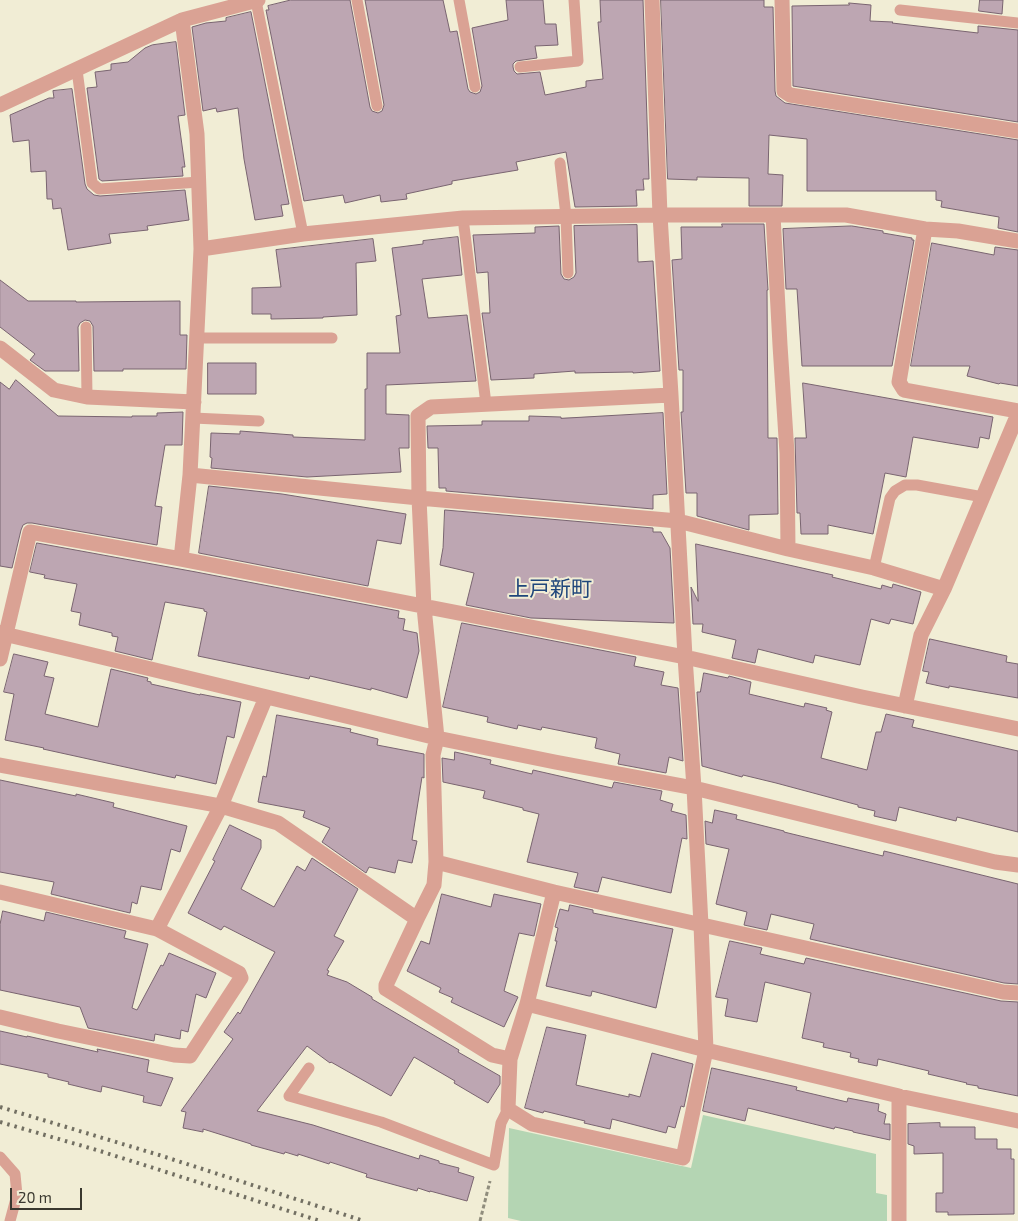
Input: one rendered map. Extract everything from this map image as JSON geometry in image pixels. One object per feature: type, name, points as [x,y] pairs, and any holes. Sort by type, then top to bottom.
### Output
[{"type":"street","points":[[0,105],[218,5],[257,0]]},
{"type":"street","points":[[554,892],[527,1004],[510,1059],[508,1109],[532,1124],[683,1158],[706,1050],[694,788],[660,215],[652,0]]},
{"type":"street","points":[[782,0],[784,90],[790,95],[1018,131]]},
{"type":"street","points":[[182,20],[197,134],[201,249],[190,475],[182,560]]},
{"type":"street","points":[[201,249],[303,234],[463,218],[660,215],[846,215],[925,229],[1018,241]]},
{"type":"street","points":[[773,215],[787,453],[788,549]]},
{"type":"street","points":[[905,706],[921,635],[944,589],[1017,419],[904,390],[900,382],[925,229]]},
{"type":"street","points":[[0,348],[54,390],[87,397],[194,402]]},
{"type":"street","points":[[510,1059],[492,1055],[386,989],[434,885],[436,862],[433,755],[437,738],[424,607],[419,498],[418,416],[432,407],[671,395]]},
{"type":"street","points":[[190,475],[678,521],[788,549],[874,568],[944,589]]},
{"type":"street","points":[[0,659],[3,634],[30,532],[685,657],[1018,729]]},
{"type":"street","points":[[3,634],[437,738],[694,788],[995,862],[1018,865]]},
{"type":"street","points":[[157,929],[221,806],[266,697]]},
{"type":"street","points":[[0,765],[221,806],[278,824],[417,919]]},
{"type":"street","points":[[436,862],[554,892],[1003,992],[1018,993]]},
{"type":"street","points":[[0,892],[157,929],[239,973],[241,978],[190,1056],[174,1055],[0,1017]]},
{"type":"street","points":[[527,1004],[706,1050],[899,1096],[1018,1121]]},
{"type":"street","points":[[899,1096],[899,1221]]},
{"type":"lane","points":[[257,0],[303,234]]},
{"type":"lane","points":[[357,0],[377,106]]},
{"type":"lane","points":[[459,0],[475,87]]},
{"type":"lane","points":[[520,68],[578,61],[574,0]]},
{"type":"lane","points":[[900,10],[1018,22]]},
{"type":"lane","points":[[77,70],[92,183],[99,188],[199,182]]},
{"type":"lane","points":[[560,163],[566,216],[568,273]]},
{"type":"lane","points":[[463,218],[486,404]]},
{"type":"lane","points":[[86,327],[87,397]]},
{"type":"lane","points":[[197,338],[332,338]]},
{"type":"lane","points":[[193,418],[259,421]]},
{"type":"lane","points":[[874,568],[890,498],[895,491],[905,485],[917,485],[983,497]]},
{"type":"lane","points":[[309,1068],[288,1096],[381,1122],[494,1165],[501,1123],[508,1109]]},
{"type":"lane","points":[[0,1157],[16,1174],[17,1195],[10,1221]]},
{"type":"path","points":[[480,1221],[494,1165]]},
{"type":"green space","points":[[703,1115],[876,1154],[876,1193],[887,1195],[887,1221],[521,1221],[508,1218],[509,1128],[691,1168]]},
{"type":"building","points":[[291,0],[350,0],[370,107],[372,111],[378,113],[382,111],[384,105],[365,0],[443,0],[450,32],[457,31],[468,89],[476,94],[480,92],[482,86],[472,28],[508,20],[506,0],[543,0],[545,24],[556,24],[558,45],[535,46],[537,58],[516,61],[513,67],[517,74],[540,72],[545,95],[586,87],[586,81],[603,79],[598,22],[601,22],[600,0],[643,0],[649,179],[643,179],[644,190],[636,190],[637,206],[575,207],[566,152],[516,162],[518,170],[452,181],[452,184],[406,194],[407,199],[381,202],[380,195],[345,203],[343,195],[304,201],[266,10],[269,10],[268,6]]},
{"type":"building","points":[[661,0],[764,0],[764,7],[773,7],[775,91],[776,96],[785,103],[1018,140],[1018,232],[998,228],[999,217],[941,207],[942,201],[936,200],[936,191],[807,191],[807,139],[769,135],[768,174],[783,175],[782,206],[749,206],[749,178],[697,177],[697,180],[668,179]]},
{"type":"building","points":[[980,0],[1003,0],[1002,14],[979,11]]},
{"type":"building","points":[[849,3],[871,5],[870,21],[893,22],[978,33],[978,26],[1018,30],[1018,122],[793,86],[792,6],[849,5]]},
{"type":"building","points":[[251,12],[289,204],[281,205],[283,216],[255,220],[244,159],[238,108],[217,112],[216,108],[203,111],[192,27],[206,23],[226,21],[226,18]]},
{"type":"building","points":[[176,42],[185,115],[178,116],[185,167],[182,167],[183,176],[102,181],[99,179],[87,88],[97,87],[95,72],[111,70],[111,64],[128,62],[145,48],[152,45]]},
{"type":"building","points":[[72,89],[87,189],[94,195],[100,196],[185,190],[189,220],[147,226],[148,230],[109,234],[111,243],[68,250],[61,208],[53,209],[52,199],[47,199],[46,171],[31,172],[29,140],[13,142],[10,115],[49,98],[54,98],[53,91]]},
{"type":"building","points":[[722,224],[764,224],[768,290],[768,438],[777,438],[778,514],[749,515],[749,530],[697,516],[697,493],[686,493],[681,412],[683,412],[683,370],[679,370],[672,260],[682,259],[681,227],[722,227]]},
{"type":"building","points":[[637,225],[638,262],[653,261],[660,371],[575,373],[575,371],[534,374],[534,378],[491,380],[482,313],[490,313],[488,272],[477,273],[473,235],[535,233],[535,227],[559,226],[561,274],[564,279],[569,280],[576,273],[574,226]]},
{"type":"building","points":[[852,226],[883,231],[883,233],[912,238],[914,240],[892,366],[802,366],[797,289],[786,289],[783,229]]},
{"type":"building","points":[[458,237],[462,275],[422,279],[428,318],[467,315],[476,381],[386,385],[386,414],[409,415],[409,448],[399,448],[401,472],[307,477],[211,468],[211,433],[240,434],[240,431],[293,435],[293,437],[365,440],[367,353],[400,353],[396,316],[401,315],[392,248],[423,244],[423,241]]},
{"type":"building","points":[[373,239],[376,261],[356,263],[357,315],[271,319],[271,314],[252,314],[252,288],[281,287],[276,250]]},
{"type":"building","points":[[932,243],[994,255],[995,247],[1018,250],[1018,386],[999,384],[967,376],[970,366],[911,366]]},
{"type":"building","points":[[0,280],[28,301],[180,301],[180,335],[187,335],[186,369],[94,371],[93,326],[90,321],[85,320],[78,327],[79,371],[45,371],[30,360],[35,354],[0,327]]},
{"type":"building","points":[[208,363],[256,363],[256,394],[208,394]]},
{"type":"building","points":[[16,380],[58,416],[132,417],[157,416],[157,413],[183,412],[182,445],[165,445],[155,506],[162,507],[157,545],[27,523],[23,525],[21,530],[12,568],[0,566],[0,382],[9,389]]},
{"type":"building","points":[[803,383],[993,417],[989,439],[980,437],[978,448],[913,437],[906,477],[885,473],[873,534],[828,525],[828,534],[801,534],[800,513],[797,513],[795,438],[806,438]]},
{"type":"building","points":[[663,413],[667,494],[653,495],[653,509],[446,491],[446,488],[439,488],[438,448],[428,448],[427,426],[482,425],[482,421],[529,421],[529,416],[561,418]]},
{"type":"building","points":[[209,486],[282,494],[406,514],[401,544],[377,540],[368,586],[199,553]]},
{"type":"building","points":[[445,510],[653,528],[653,532],[661,532],[670,548],[674,623],[531,618],[466,605],[474,573],[440,565]]},
{"type":"building","points":[[37,543],[399,611],[398,618],[405,619],[403,630],[417,633],[419,651],[407,698],[371,688],[371,690],[310,676],[309,679],[198,656],[207,612],[204,609],[165,602],[152,660],[115,651],[118,637],[112,636],[112,633],[79,625],[81,613],[71,611],[77,584],[44,578],[45,575],[30,572]]},
{"type":"building","points":[[696,544],[833,575],[832,577],[881,589],[882,585],[892,588],[893,584],[921,592],[913,624],[891,619],[889,624],[871,619],[860,665],[815,655],[813,663],[758,649],[755,663],[732,658],[736,640],[702,632],[703,624],[693,624],[691,587],[698,601]]},
{"type":"building","points":[[462,623],[636,657],[634,666],[664,672],[661,685],[678,688],[683,761],[669,757],[666,773],[618,764],[620,754],[595,748],[597,738],[542,727],[541,730],[518,725],[517,729],[487,722],[488,717],[443,707]]},
{"type":"building","points":[[930,639],[1007,656],[1006,662],[1018,664],[1018,698],[926,683],[929,672],[923,671]]},
{"type":"building","points":[[14,654],[48,662],[44,676],[54,678],[45,714],[98,727],[111,669],[148,678],[147,681],[151,682],[151,684],[241,702],[234,738],[227,736],[216,784],[176,775],[175,778],[5,740],[14,694],[4,692]]},
{"type":"building","points":[[704,673],[728,678],[729,676],[751,682],[749,694],[804,707],[805,703],[827,708],[826,710],[832,712],[821,758],[867,770],[876,732],[881,732],[886,714],[914,720],[912,727],[1018,751],[1018,832],[957,817],[956,821],[899,807],[896,821],[874,816],[875,811],[858,807],[858,805],[702,766],[697,692],[700,692]]},
{"type":"building","points":[[277,715],[351,729],[350,732],[378,739],[377,745],[424,754],[424,778],[422,777],[412,840],[417,841],[412,863],[398,860],[395,873],[369,867],[366,873],[322,842],[330,828],[303,817],[305,811],[258,802],[263,776],[266,777]]},
{"type":"building","points":[[455,752],[491,760],[490,764],[532,774],[533,770],[612,788],[614,782],[662,791],[660,800],[673,804],[671,811],[686,815],[687,839],[682,838],[671,893],[602,877],[598,892],[574,887],[578,873],[527,862],[539,814],[483,798],[485,791],[443,782],[442,758],[454,760]]},
{"type":"building","points":[[0,780],[114,803],[113,807],[187,826],[180,852],[171,849],[161,890],[141,886],[137,904],[132,902],[130,913],[51,894],[54,882],[0,872]]},
{"type":"building","points":[[715,810],[737,815],[736,819],[784,832],[883,856],[884,851],[1018,884],[1018,984],[1004,983],[810,939],[814,924],[771,914],[767,930],[744,925],[747,912],[716,904],[729,849],[706,844],[705,821],[712,823]]},
{"type":"building","points":[[230,825],[261,840],[261,848],[241,889],[274,907],[297,866],[305,871],[312,858],[358,889],[334,936],[344,941],[327,970],[329,971],[327,975],[347,982],[372,997],[372,999],[459,1050],[458,1052],[500,1076],[500,1084],[488,1103],[414,1057],[391,1096],[330,1063],[307,1046],[257,1111],[313,1125],[419,1159],[420,1155],[439,1161],[439,1163],[459,1168],[458,1172],[474,1177],[467,1201],[418,1188],[417,1191],[366,1177],[367,1174],[330,1162],[329,1164],[298,1154],[298,1156],[285,1152],[284,1154],[203,1129],[203,1132],[183,1128],[186,1112],[181,1111],[233,1039],[224,1032],[238,1012],[240,1014],[275,952],[224,926],[221,930],[188,913],[215,861],[213,860]]},
{"type":"building","points":[[442,894],[491,907],[494,894],[541,904],[534,936],[519,933],[504,991],[518,997],[504,1027],[451,1002],[453,998],[439,992],[441,988],[407,971],[421,941],[429,944]]},
{"type":"building","points":[[570,905],[593,910],[593,913],[673,929],[656,1008],[592,991],[591,996],[589,996],[546,986],[557,941],[555,941],[558,928],[555,927],[560,909],[568,911]]},
{"type":"building","points":[[3,911],[44,921],[46,912],[126,931],[124,938],[148,944],[132,1008],[137,1010],[169,953],[216,973],[206,998],[196,994],[188,1032],[181,1030],[180,1039],[155,1034],[154,1041],[88,1028],[80,1007],[0,990],[0,925]]},
{"type":"building","points":[[730,941],[762,948],[760,954],[804,964],[806,958],[1001,1001],[1018,1002],[1018,1096],[978,1088],[978,1086],[928,1074],[929,1071],[878,1059],[877,1066],[858,1062],[859,1059],[850,1057],[851,1053],[823,1047],[824,1043],[802,1038],[811,993],[765,982],[757,1022],[725,1016],[728,999],[716,997]]},
{"type":"building","points":[[547,1027],[586,1035],[576,1085],[629,1097],[629,1094],[640,1097],[652,1053],[693,1064],[684,1107],[681,1106],[675,1128],[668,1126],[666,1133],[612,1119],[610,1129],[584,1123],[585,1121],[525,1108]]},
{"type":"building","points":[[0,1031],[98,1052],[97,1049],[149,1060],[147,1072],[173,1078],[161,1106],[143,1102],[144,1096],[102,1086],[101,1092],[68,1084],[69,1082],[48,1077],[48,1074],[0,1064]]},
{"type":"building","points":[[712,1068],[797,1087],[796,1090],[847,1102],[848,1098],[879,1104],[878,1111],[886,1114],[884,1124],[890,1124],[890,1140],[835,1127],[834,1129],[748,1108],[745,1121],[703,1111]]},
{"type":"building","points":[[940,1123],[940,1127],[975,1127],[975,1139],[997,1139],[997,1149],[1011,1149],[1011,1159],[1014,1159],[1014,1214],[948,1215],[948,1212],[936,1212],[936,1193],[943,1193],[943,1153],[914,1154],[914,1146],[908,1144],[908,1124]]},
{"type":"railway","points":[[0,1107],[159,1155],[364,1221]]},
{"type":"railway","points":[[0,1122],[100,1151],[320,1221]]},
{"type":"district","name":"上戸新町","points":[[550,589]]}]
